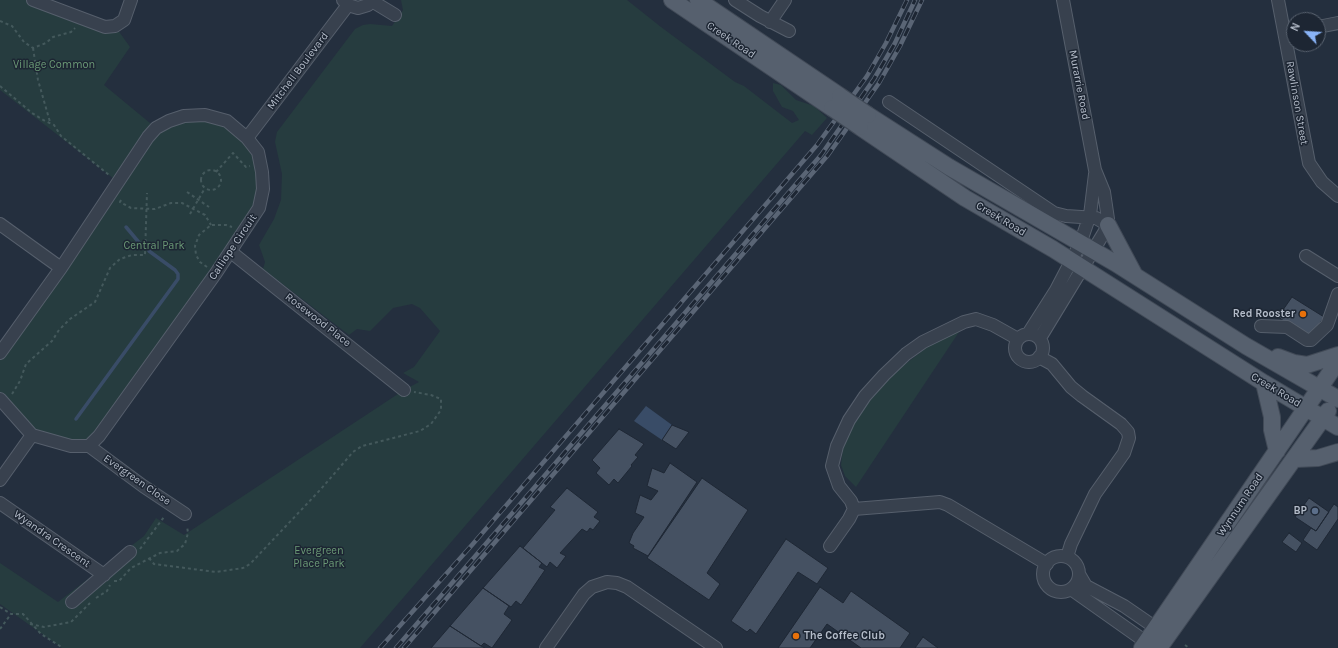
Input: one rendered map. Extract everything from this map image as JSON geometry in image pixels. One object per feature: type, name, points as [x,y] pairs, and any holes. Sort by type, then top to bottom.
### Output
[{"type":"main road","name":"Creek Road","points":[[672,0],[836,102],[864,121],[965,198],[1077,265],[1264,383],[1338,427]]},
{"type":"main road","name":"Creek Road","points":[[698,0],[836,102]]},
{"type":"main road","name":"Creek Road","points":[[864,121],[944,163],[1086,247],[1258,354],[1337,398]]},
{"type":"main road","points":[[1108,225],[1135,277]]},
{"type":"main road","points":[[1258,354],[1307,365],[1338,355]]},
{"type":"main road","name":"Wynnum Road","points":[[1149,646],[1156,628],[1338,361]]},
{"type":"main road","points":[[1264,383],[1272,417],[1277,451]]},
{"type":"main road","name":"Wynnum Road","points":[[1149,646],[1296,459],[1337,398]]},
{"type":"main road","points":[[1296,459],[1318,458],[1338,452]]},
{"type":"street","points":[[33,0],[105,27],[115,26],[124,20],[131,0]]},
{"type":"street","points":[[372,0],[396,15]]},
{"type":"street","name":"Mitchell Boulevard","points":[[247,138],[345,3],[358,8],[368,5],[372,0]]},
{"type":"street","points":[[735,0],[770,22],[789,31]]},
{"type":"street","points":[[770,22],[785,0]]},
{"type":"street","name":"Murarrie Road","points":[[1063,0],[1095,170],[1104,192],[1108,212],[1108,225],[1086,247],[1077,265]]},
{"type":"street","name":"Rawlinson Street","points":[[1278,0],[1286,23]]},
{"type":"street","points":[[1326,25],[1338,23]]},
{"type":"street","name":"Rawlinson Street","points":[[1292,52],[1309,163],[1322,182],[1338,196]]},
{"type":"street","points":[[889,102],[1049,210],[1060,215],[1099,219],[1108,225]]},
{"type":"street","name":"Calliope Circuit","points":[[0,353],[62,268],[148,137],[156,128],[184,116],[205,115],[227,121],[247,138],[258,152],[263,189],[259,208],[216,273],[100,436],[89,446]]},
{"type":"street","name":"Murarrie Road","points":[[1086,247],[1094,196],[1095,170]]},
{"type":"street","points":[[0,224],[62,268]]},
{"type":"street","name":"Rosewood Place","points":[[230,252],[404,390]]},
{"type":"street","points":[[1306,256],[1338,276]]},
{"type":"street","points":[[1077,265],[1040,338],[1043,350],[1040,357],[1031,361],[1022,360],[1016,352],[1016,343],[1023,336],[1056,290],[1077,265]]},
{"type":"street","points":[[1261,326],[1287,327],[1307,340],[1311,340],[1327,325],[1338,294]]},
{"type":"street","points":[[830,546],[849,519],[854,509],[851,501],[839,486],[832,466],[837,446],[849,420],[865,396],[884,375],[906,354],[923,342],[964,322],[976,319],[1023,336],[1032,334],[1040,338]]},
{"type":"street","points":[[1040,357],[1052,364],[1071,387],[1121,424],[1128,432],[1129,438],[1124,453],[1095,494],[1071,544],[1067,557]]},
{"type":"street","points":[[0,399],[32,435],[70,446],[89,446]]},
{"type":"street","points":[[0,480],[32,435]]},
{"type":"street","name":"Evergreen Close","points":[[89,446],[143,486],[185,514]]},
{"type":"street","name":"Wyandra Crescent","points":[[0,503],[104,575]]},
{"type":"street","points":[[854,509],[944,503],[1047,564]]},
{"type":"street","name":"Wyandra Crescent","points":[[72,602],[130,552]]},
{"type":"street","points":[[1079,574],[1075,585],[1071,589],[1059,592],[1048,586],[1043,575],[1047,564],[1056,557],[1067,557],[1076,564],[1079,574],[1086,586],[1124,606],[1156,628]]},
{"type":"street","points":[[546,648],[584,594],[592,587],[607,582],[617,583],[627,587],[716,648]]},
{"type":"street","points":[[1071,589],[1149,646]]},
{"type":"path","points":[[33,48],[46,43],[53,36],[71,32],[76,27],[79,18]]},
{"type":"path","points":[[0,22],[12,26],[24,42],[33,48],[38,80],[50,122],[54,125],[61,136],[114,178]]},
{"type":"path","points":[[0,86],[32,113],[45,122],[50,122]]},
{"type":"path","points":[[216,172],[233,153],[246,168],[253,165]]},
{"type":"path","points":[[208,170],[216,172],[221,179],[220,186],[213,190],[205,188],[200,182],[201,174],[208,170]]},
{"type":"path","points":[[190,214],[205,188]]},
{"type":"path","points":[[187,192],[209,207]]},
{"type":"path","points":[[11,412],[21,403],[11,394],[20,381],[26,364],[52,341],[59,330],[70,319],[95,302],[110,268],[120,259],[132,255],[145,255],[147,193]]},
{"type":"path","points":[[124,195],[120,202],[131,208],[155,209],[170,203],[182,203],[205,215],[211,225]]},
{"type":"path","points":[[216,273],[200,262],[196,256],[195,246],[199,235],[211,225],[226,225],[236,230]]},
{"type":"path","points":[[149,558],[154,564],[216,572],[243,568],[250,564],[321,489],[353,452],[368,444],[420,431],[431,424],[441,410],[441,399],[431,395],[404,390]]},
{"type":"path","points":[[30,624],[44,626],[71,622],[95,598],[107,591],[112,581],[119,581],[131,568],[160,553],[177,551],[185,544],[188,533],[185,514]]},
{"type":"path","points":[[130,552],[138,551],[164,517]]},
{"type":"path","points":[[0,607],[11,614],[23,614],[30,624],[41,634],[63,648]]},
{"type":"path","points":[[0,629],[11,614]]},
{"type":"path","points":[[1185,645],[1189,648]]},
{"type":"green space","name":"Central Park","points":[[0,0],[33,0],[115,26],[130,47],[104,85],[156,128],[184,116],[227,121],[258,152],[259,208],[89,446],[32,435],[0,399],[0,353],[118,182],[0,90]]},
{"type":"green space","name":"Evergreen Place Park","points":[[401,0],[627,0],[661,27],[735,82],[744,86],[792,123],[799,120],[793,111],[782,107],[773,91],[773,83],[781,85],[796,100],[814,106],[827,118],[812,135],[805,131],[360,648],[62,648],[0,604],[0,563],[58,602],[144,536],[156,518],[184,535],[404,390],[419,382],[403,373],[414,367],[440,331],[420,308],[412,304],[393,308],[370,331],[357,329],[349,335],[263,269],[265,262],[259,245],[274,219],[281,200],[282,174],[275,142],[277,132],[355,29],[363,25],[370,24],[392,26],[403,10]]},
{"type":"green space","points":[[961,329],[856,487],[845,476],[841,465],[843,448],[850,428],[865,402],[890,376],[930,345]]},
{"type":"water","points":[[646,406],[672,425],[662,440],[634,421]]},
{"type":"building","points":[[1292,297],[1324,317],[1310,338],[1278,317]]},
{"type":"building","points":[[672,425],[689,432],[676,449],[662,440]]},
{"type":"building","points":[[619,429],[644,444],[635,455],[638,457],[631,465],[632,466],[618,483],[614,479],[609,485],[596,473],[600,468],[592,460]]},
{"type":"building","points":[[670,463],[697,482],[648,556],[633,548],[634,546],[629,543],[633,533],[644,517],[635,513],[640,495],[651,500],[658,491],[647,486],[652,468],[664,473]]},
{"type":"building","points":[[702,478],[748,510],[707,573],[720,584],[709,600],[647,558]]},
{"type":"building","points":[[567,488],[598,512],[594,517],[600,521],[593,530],[590,528],[587,532],[582,529],[560,553],[566,556],[557,568],[550,562],[547,567],[523,548],[555,510],[550,507]]},
{"type":"building","points":[[1309,498],[1329,512],[1316,531],[1295,517]]},
{"type":"building","points":[[1334,504],[1338,507],[1338,519],[1317,550],[1303,540],[1311,528],[1316,531]]},
{"type":"building","points":[[1289,533],[1302,543],[1296,552],[1282,542]]},
{"type":"building","points":[[786,539],[828,568],[817,584],[798,572],[756,634],[750,629],[747,632],[731,621]]},
{"type":"building","points":[[520,546],[542,563],[539,567],[545,570],[521,605],[516,601],[511,607],[483,588]]},
{"type":"building","points":[[820,587],[843,603],[851,591],[910,633],[900,648],[861,648],[827,624],[810,648],[778,648]]},
{"type":"building","points":[[483,588],[509,606],[504,614],[512,620],[492,648],[484,643],[481,646],[450,626]]},
{"type":"building","points":[[450,626],[481,646],[485,648],[431,648]]},
{"type":"building","points":[[923,637],[938,648],[915,648]]},
{"type":"waterway","points":[[126,227],[142,246]]},
{"type":"waterway","points":[[76,419],[178,279],[178,274],[175,270],[149,251]]},
{"type":"railway","points":[[380,648],[472,545],[817,145],[867,76],[886,43],[907,0]]},
{"type":"railway","points":[[396,648],[821,155],[874,79],[895,43],[915,0]]},
{"type":"railway","points":[[404,648],[828,155],[879,83],[900,46],[922,0]]},
{"type":"place","name":"Red Rooster","points":[[1303,314]]},
{"type":"place","name":"BP","points":[[1315,511]]},
{"type":"place","name":"The Coffee Club","points":[[796,636]]},
{"type":"park label","name":"Village Common","points":[[54,65]]}]
